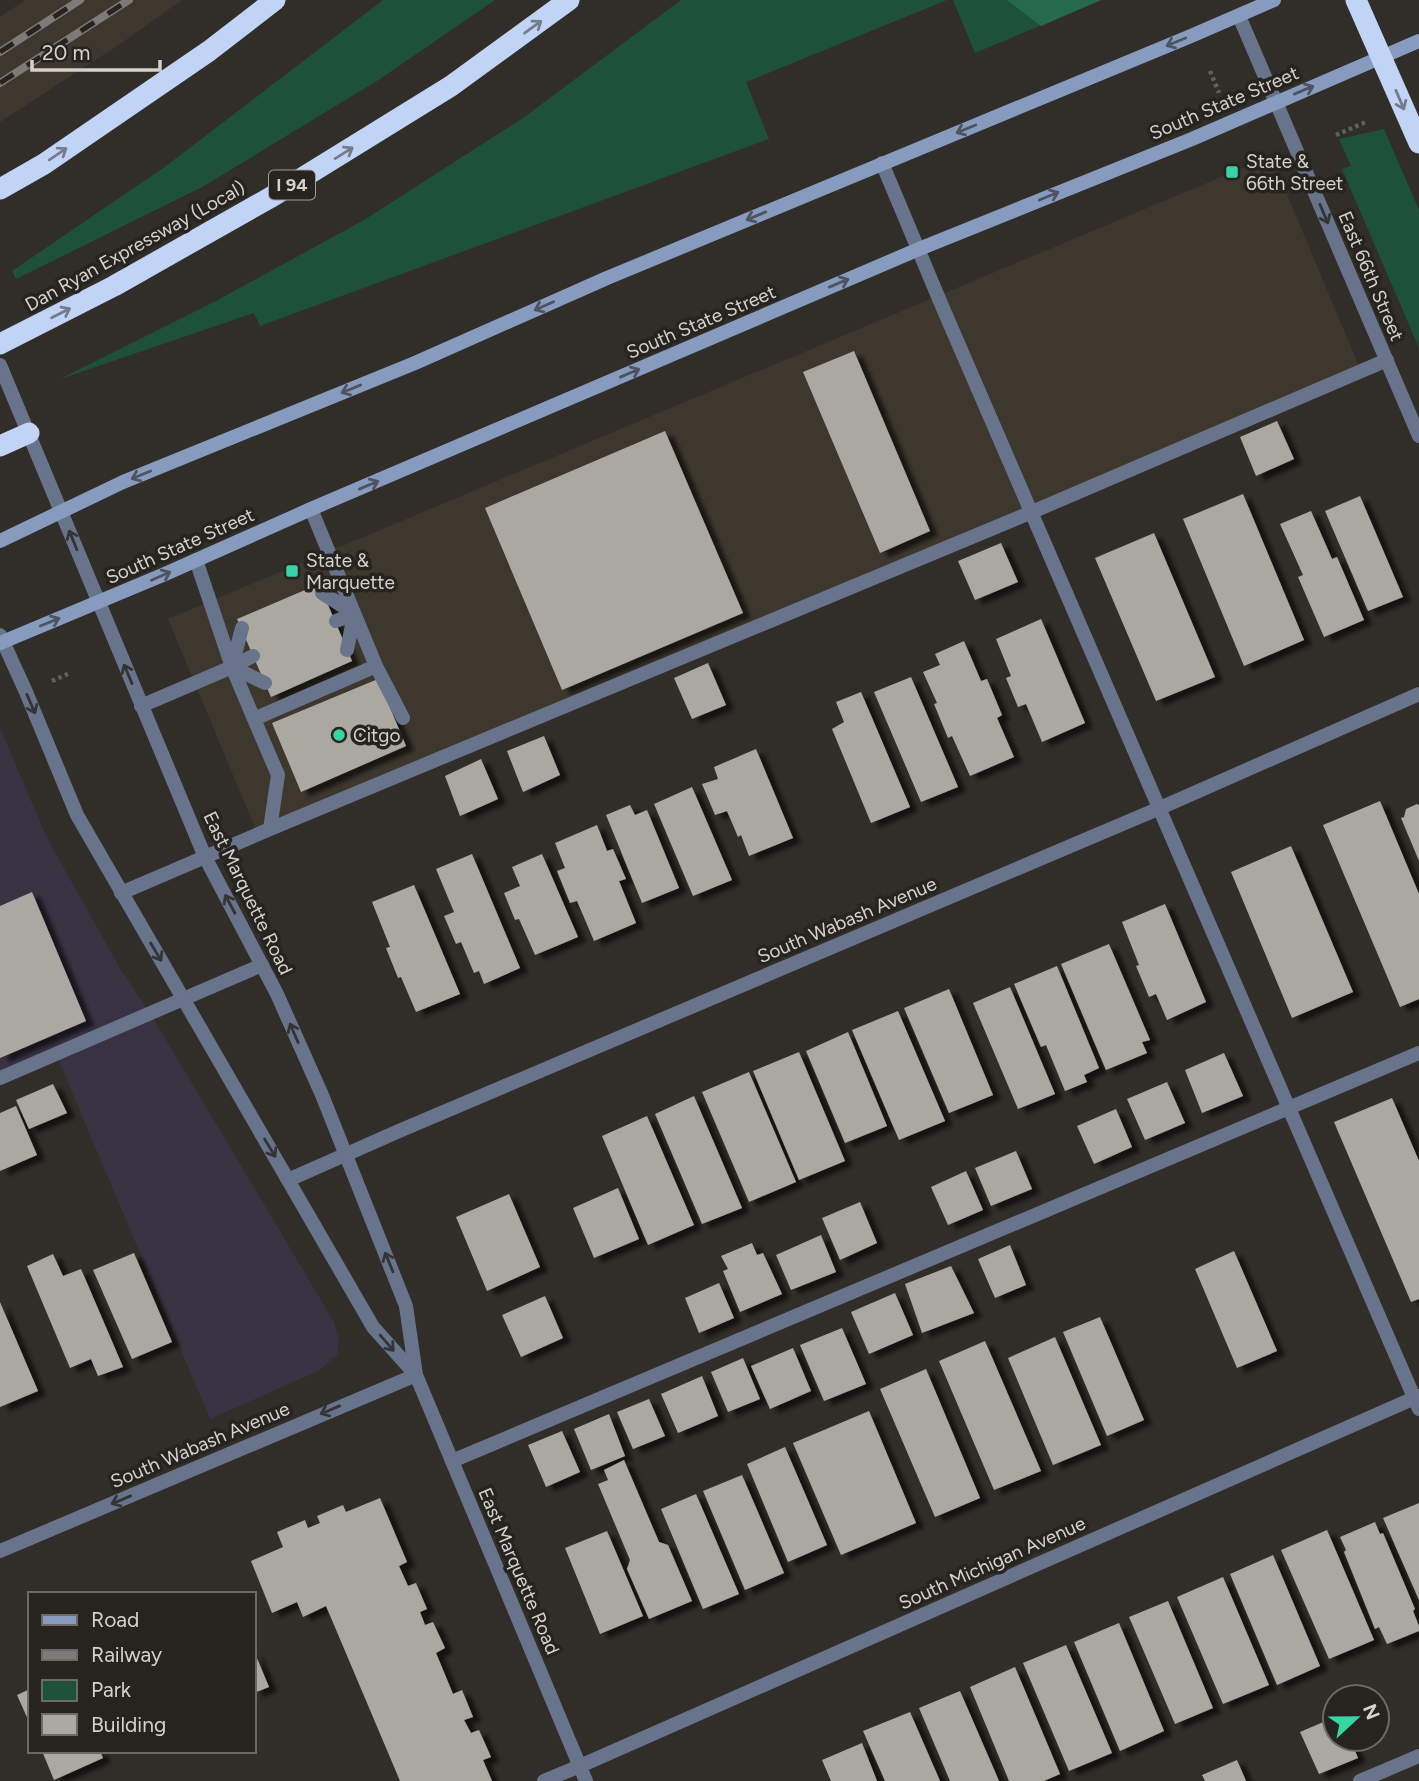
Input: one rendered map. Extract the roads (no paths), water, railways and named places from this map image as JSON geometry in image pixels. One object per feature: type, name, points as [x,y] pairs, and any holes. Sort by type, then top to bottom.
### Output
[{"type":"highway","points":[[0,189],[44,164],[209,51],[275,0]]},
{"type":"highway","name":"Dan Ryan Expressway (Local)","points":[[0,344],[114,286],[273,196],[451,86],[569,0]]},
{"type":"highway","points":[[1356,0],[1419,143]]},
{"type":"highway","points":[[0,446],[29,433]]},
{"type":"main road","points":[[0,541],[123,482],[415,363],[607,278],[1274,0]]},
{"type":"main road","name":"South State Street","points":[[1,640],[98,603],[919,249],[1192,139],[1419,41]]},
{"type":"street","name":"East 66th Street","points":[[1239,16],[1419,436]]},
{"type":"street","points":[[883,163],[1418,1401]]},
{"type":"street","points":[[121,893],[1032,512],[1387,360]]},
{"type":"street","name":"East Marquette Road","points":[[0,365],[205,857],[261,965],[322,1095],[406,1306],[416,1375],[586,1781]]},
{"type":"street","points":[[311,509],[376,666],[402,718]]},
{"type":"street","points":[[196,560],[232,667],[278,775],[270,829]]},
{"type":"street","points":[[322,593],[354,614]]},
{"type":"street","points":[[336,621],[354,614]]},
{"type":"street","points":[[347,650],[354,614]]},
{"type":"street","points":[[232,667],[242,628]]},
{"type":"street","name":"East Marquette Road","points":[[1,640],[26,692],[77,815],[121,893],[373,1327],[416,1375]]},
{"type":"street","points":[[141,706],[253,656]]},
{"type":"street","points":[[254,719],[376,666]]},
{"type":"street","points":[[232,667],[265,683]]},
{"type":"street","name":"South Wabash Avenue","points":[[288,1180],[1160,808],[1419,694]]},
{"type":"street","points":[[0,1078],[261,965]]},
{"type":"street","points":[[452,1461],[1419,1053]]},
{"type":"street","name":"South Wabash Avenue","points":[[0,1551],[416,1375]]},
{"type":"street","name":"South Michigan Avenue","points":[[544,1781],[1418,1401]]},
{"type":"street","points":[[1360,1781],[1419,1756]]},
{"type":"railway","points":[[0,52],[80,0]]},
{"type":"railway","points":[[0,83],[129,0]]},
{"type":"place","name":"State & 66th Street","points":[[1232,172]]},
{"type":"place","name":"State & Marquette","points":[[292,571]]},
{"type":"place","name":"Citgo","points":[[339,735]]}]
